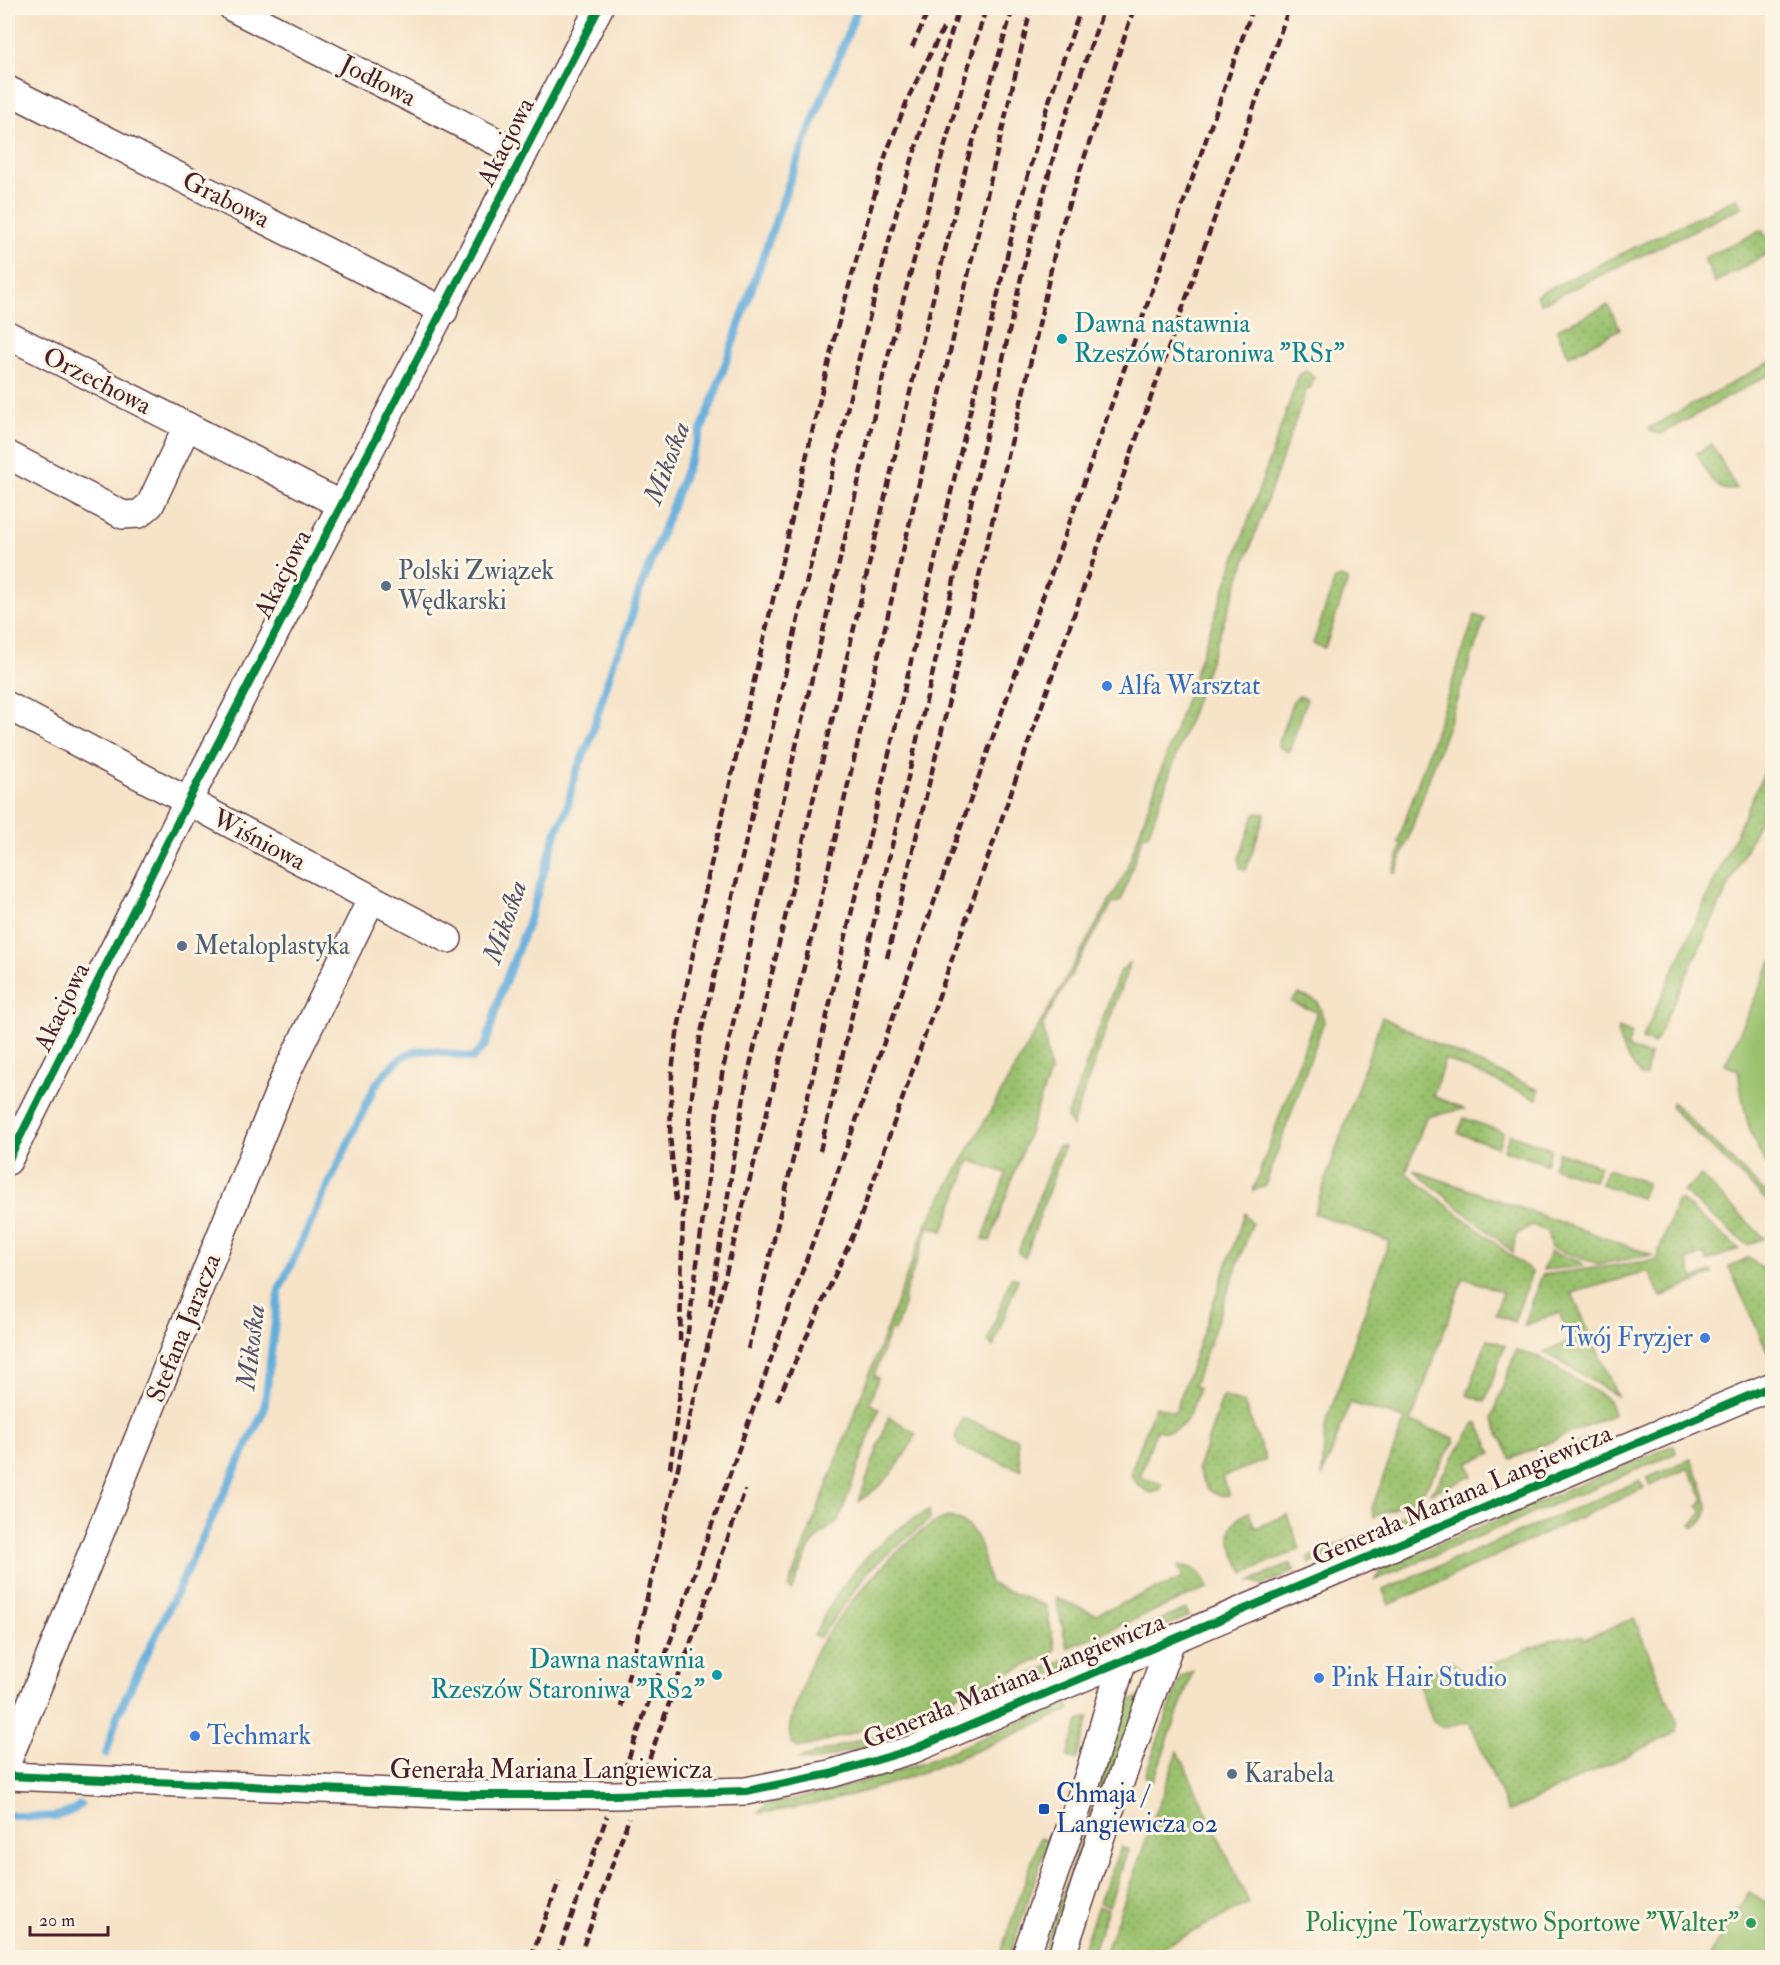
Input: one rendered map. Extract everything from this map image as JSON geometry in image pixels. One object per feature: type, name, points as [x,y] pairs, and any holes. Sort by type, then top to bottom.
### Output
[{"type":"street","name":"Jodłowa","points":[[233,8],[524,154]]},
{"type":"street","name":"Akacjowa","points":[[8,1159],[188,801],[524,154],[590,10]]},
{"type":"street","name":"Grabowa","points":[[8,90],[444,311]]},
{"type":"street","name":"Orzechowa","points":[[8,335],[342,505]]},
{"type":"street","points":[[8,455],[123,515],[139,514],[150,505],[187,426]]},
{"type":"street","name":"Wiśniowa","points":[[8,706],[448,939]]},
{"type":"street","name":"Stefana Jaracza","points":[[8,1760],[286,1072],[371,900]]},
{"type":"street","name":"Generała Mariana Langiewicza","points":[[8,1776],[467,1795],[615,1796],[746,1791],[830,1774],[914,1749],[1773,1386]]},
{"type":"street","points":[[1061,1958],[1107,1818],[1171,1641]]},
{"type":"street","points":[[1025,1958],[1088,1777],[1122,1662]]},
{"type":"green space","points":[[1737,198],[1742,207],[1541,304],[1536,295]]},
{"type":"green space","points":[[1762,230],[1772,246],[1772,251],[1715,283],[1704,258]]},
{"type":"green space","points":[[1608,305],[1620,329],[1569,356],[1557,331],[1559,328]]},
{"type":"green space","points":[[1772,361],[1772,373],[1661,434],[1651,432],[1649,428]]},
{"type":"green space","points":[[1306,371],[1314,377],[1310,389],[1307,388],[1148,835],[1143,835],[1121,901],[1112,904],[1043,1024],[1050,1073],[990,1241],[983,1239],[1006,1173],[970,1160],[943,1231],[929,1226],[903,1300],[905,1302],[895,1331],[890,1330],[874,1376],[878,1378],[870,1403],[879,1409],[839,1520],[820,1535],[809,1549],[792,1590],[788,1588],[926,1225],[1125,874],[1299,375]]},
{"type":"green space","points":[[1712,444],[1736,488],[1728,490],[1716,485],[1707,473],[1697,453]]},
{"type":"green space","points":[[1341,577],[1348,580],[1325,648],[1313,644],[1335,579]]},
{"type":"green space","points":[[1475,615],[1485,619],[1396,873],[1393,872],[1402,844],[1398,842]]},
{"type":"green space","points":[[1299,696],[1307,699],[1289,752],[1279,747],[1278,743],[1293,701]]},
{"type":"green space","points":[[1772,755],[1772,794],[1654,1044],[1642,1039]]},
{"type":"green space","points":[[1265,814],[1246,870],[1240,868],[1239,859],[1254,815]]},
{"type":"green space","points":[[1772,960],[1772,1173],[1764,1161],[1748,1124],[1738,1070],[1725,1065]]},
{"type":"green space","points":[[1130,962],[1072,1126],[1067,1118],[1119,973]]},
{"type":"green space","points":[[1299,994],[1318,1002],[1324,1021],[1265,1186],[1253,1191],[1317,1012],[1291,1002]]},
{"type":"green space","points":[[1382,1017],[1442,1047],[1539,1090],[1537,1099],[1445,1059],[1433,1096],[1464,1109],[1426,1117],[1406,1173],[1532,1272],[1514,1322],[1495,1314],[1503,1292],[1463,1278],[1411,1422],[1454,1438],[1454,1443],[1419,1498],[1374,1517],[1372,1508],[1405,1419],[1350,1403],[1322,1477],[1325,1427],[1389,1241],[1314,1213]]},
{"type":"green space","points":[[1619,1028],[1632,1034],[1627,1047],[1648,1056],[1650,1053],[1646,1076],[1642,1077],[1625,1054],[1619,1040]]},
{"type":"green space","points":[[1672,1102],[1772,1199],[1772,1206],[1671,1108]]},
{"type":"green space","points":[[1464,1118],[1503,1132],[1498,1147],[1458,1133]]},
{"type":"green space","points":[[1510,1134],[1551,1149],[1546,1164],[1504,1150]]},
{"type":"green space","points":[[1058,1146],[1064,1147],[1025,1258],[1018,1253]]},
{"type":"green space","points":[[1559,1152],[1600,1166],[1594,1181],[1553,1167]]},
{"type":"green space","points":[[1607,1169],[1647,1183],[1641,1198],[1601,1184]]},
{"type":"green space","points":[[1413,1170],[1653,1255],[1598,1264],[1551,1248],[1547,1231],[1531,1225],[1516,1235],[1513,1252]]},
{"type":"green space","points":[[1701,1176],[1764,1238],[1747,1245],[1683,1192]]},
{"type":"green space","points":[[1681,1200],[1739,1249],[1707,1261],[1704,1254],[1687,1261],[1694,1279],[1712,1271],[1713,1274],[1661,1297],[1649,1271],[1572,1293],[1617,1396],[1544,1352],[1570,1341],[1559,1312],[1524,1326],[1542,1275],[1656,1260],[1677,1201]]},
{"type":"green space","points":[[1245,1213],[1252,1224],[1194,1386],[1199,1388],[1190,1414],[1186,1421],[1175,1430],[1156,1430],[1140,1477],[1161,1484],[1161,1490],[1152,1493],[1138,1485],[1131,1472],[1155,1406],[1175,1412]]},
{"type":"green space","points":[[1550,1252],[1581,1262],[1583,1266],[1543,1270]]},
{"type":"green space","points":[[1749,1257],[1772,1277],[1772,1348],[1767,1351],[1729,1267]]},
{"type":"green space","points":[[1011,1277],[1018,1279],[993,1347],[988,1340]]},
{"type":"green space","points":[[1487,1339],[1505,1345],[1485,1402],[1467,1395]]},
{"type":"green space","points":[[1516,1350],[1538,1357],[1609,1400],[1614,1414],[1511,1459],[1492,1418]]},
{"type":"green space","points":[[1223,1396],[1244,1403],[1266,1460],[1222,1477],[1229,1495],[1212,1492],[1198,1469]]},
{"type":"green space","points":[[889,1416],[916,1434],[892,1472],[859,1501]]},
{"type":"green space","points":[[962,1418],[1017,1439],[1021,1470],[959,1446],[955,1438]]},
{"type":"green space","points":[[1475,1423],[1478,1423],[1492,1453],[1468,1463],[1472,1476],[1431,1493]]},
{"type":"green space","points":[[1599,1434],[1603,1440],[1535,1469],[1532,1462]]},
{"type":"green space","points":[[1674,1445],[1676,1453],[1375,1580],[1380,1571],[1394,1563]]},
{"type":"green space","points":[[1691,1459],[1703,1486],[1707,1506],[1702,1522],[1694,1528],[1691,1525],[1703,1512],[1697,1506],[1704,1499],[1688,1468],[1650,1486],[1647,1478]]},
{"type":"green space","points":[[1639,1481],[1644,1488],[1389,1605],[1383,1590]]},
{"type":"green space","points":[[1483,1483],[1486,1490],[1381,1534],[1378,1526]]},
{"type":"green space","points":[[929,1510],[930,1519],[871,1568],[820,1637],[814,1636],[835,1597],[861,1563],[892,1534]]},
{"type":"green space","points":[[1249,1512],[1255,1528],[1287,1515],[1300,1549],[1244,1573],[1232,1547],[1230,1532],[1233,1524]]},
{"type":"green space","points":[[949,1517],[968,1526],[974,1534],[982,1552],[990,1584],[1046,1606],[1055,1649],[1053,1654],[904,1717],[812,1745],[798,1748],[792,1744],[790,1727],[792,1717],[813,1657],[823,1641],[854,1599],[893,1556],[932,1524]]},
{"type":"green space","points":[[1356,1536],[1359,1543],[1310,1564],[1308,1558]]},
{"type":"green space","points":[[1291,1564],[1294,1571],[1262,1585],[1250,1581]]},
{"type":"green space","points":[[1178,1566],[1189,1567],[1197,1571],[1208,1588],[1067,1648],[1056,1598],[1096,1614],[1183,1578]]},
{"type":"green space","points":[[1186,1609],[1189,1616],[916,1731],[812,1762],[799,1759],[913,1723]]},
{"type":"green space","points":[[1634,1618],[1678,1725],[1677,1732],[1508,1812],[1470,1722],[1443,1728],[1433,1721],[1419,1686],[1424,1677],[1451,1661],[1467,1674],[1551,1640],[1582,1635],[1585,1639]]},
{"type":"green space","points":[[1193,1671],[1153,1781],[1145,1776],[1181,1676]]},
{"type":"green space","points":[[1142,1695],[1048,1957],[1041,1958],[1128,1701]]},
{"type":"green space","points":[[1067,1702],[1070,1710],[918,1774],[840,1798],[759,1813],[766,1805],[836,1790],[923,1763]]},
{"type":"green space","points":[[1089,1717],[1076,1760],[1067,1757],[1079,1721]]},
{"type":"green space","points":[[1178,1751],[1249,1903],[1144,1957],[1104,1957]]},
{"type":"green space","points":[[1040,1838],[1048,1841],[1009,1957],[999,1957]]},
{"type":"green space","points":[[1121,1847],[1128,1850],[1109,1906],[1099,1902]]},
{"type":"green space","name":"Policyjne Towarzystwo Sportowe \"Walter\"","points":[[1749,1892],[1772,1906],[1772,1957],[1709,1957]]},
{"type":"green space","points":[[1098,1906],[1108,1909],[1091,1957],[1080,1957]]},
{"type":"waterway","name":"Mikośka","points":[[106,1754],[117,1716],[264,1410],[279,1290],[375,1086],[387,1071],[408,1054],[428,1051],[473,1058],[486,1044],[500,995],[528,923],[557,830],[566,812],[576,772],[589,743],[615,657],[623,644],[638,595],[711,405],[792,174],[858,8]]},
{"type":"waterway","name":"Mikośka","points":[[8,1815],[55,1816],[80,1805]]},
{"type":"railway","points":[[912,47],[930,8]]},
{"type":"railway","points":[[680,1341],[687,1148],[701,1033],[861,350],[900,199],[959,8]]},
{"type":"railway","points":[[670,1468],[722,1074],[763,886],[888,356],[948,134],[986,8]]},
{"type":"railway","points":[[710,1306],[747,1078],[917,363],[967,162],[1013,8]]},
{"type":"railway","points":[[621,1707],[701,1371],[817,916],[1031,8]]},
{"type":"railway","points":[[748,1349],[1016,218],[1047,107],[1081,8]]},
{"type":"railway","points":[[820,1151],[947,612],[1022,273],[1060,133],[1104,8]]},
{"type":"railway","points":[[887,958],[1033,352],[1058,237],[1134,8]]},
{"type":"railway","points":[[624,1771],[1253,8]]},
{"type":"railway","points":[[777,1401],[857,1227],[1289,8]]},
{"type":"railway","points":[[676,1201],[670,1135],[672,1071],[677,1034],[709,873],[833,343],[886,154],[909,96],[944,27]]},
{"type":"railway","points":[[645,1771],[745,1490]]},
{"type":"railway","points":[[557,1958],[607,1816]]},
{"type":"railway","points":[[579,1958],[629,1818]]},
{"type":"railway","points":[[531,1958],[559,1881]]},
{"type":"cycle path","points":[[8,1161],[188,801],[599,8]]},
{"type":"cycle path","points":[[8,1776],[467,1795],[615,1795],[746,1791],[830,1774],[914,1749],[1772,1386]]},
{"type":"place","name":"Dawna nastawnia Rzeszów Staroniwa \"RS1\"","points":[[1062,339]]},
{"type":"place","name":"Polski Związek Wędkarski","points":[[386,586]]},
{"type":"place","name":"Alfa Warsztat","points":[[1107,686]]},
{"type":"place","name":"Metaloplastyka","points":[[182,946]]},
{"type":"place","name":"Twój Fryzjer","points":[[1705,1338]]},
{"type":"place","name":"Dawna nastawnia Rzeszów Staroniwa \"RS2\"","points":[[717,1675]]},
{"type":"place","name":"Pink Hair Studio","points":[[1319,1678]]},
{"type":"place","name":"Techmark","points":[[195,1736]]},
{"type":"place","name":"Karabela","points":[[1232,1774]]},
{"type":"place","name":"Chmaja / Langiewicza 02","points":[[1044,1809]]},
{"type":"place","name":"Policyjne Towarzystwo Sportowe \"Walter\"","points":[[1751,1923]]}]
